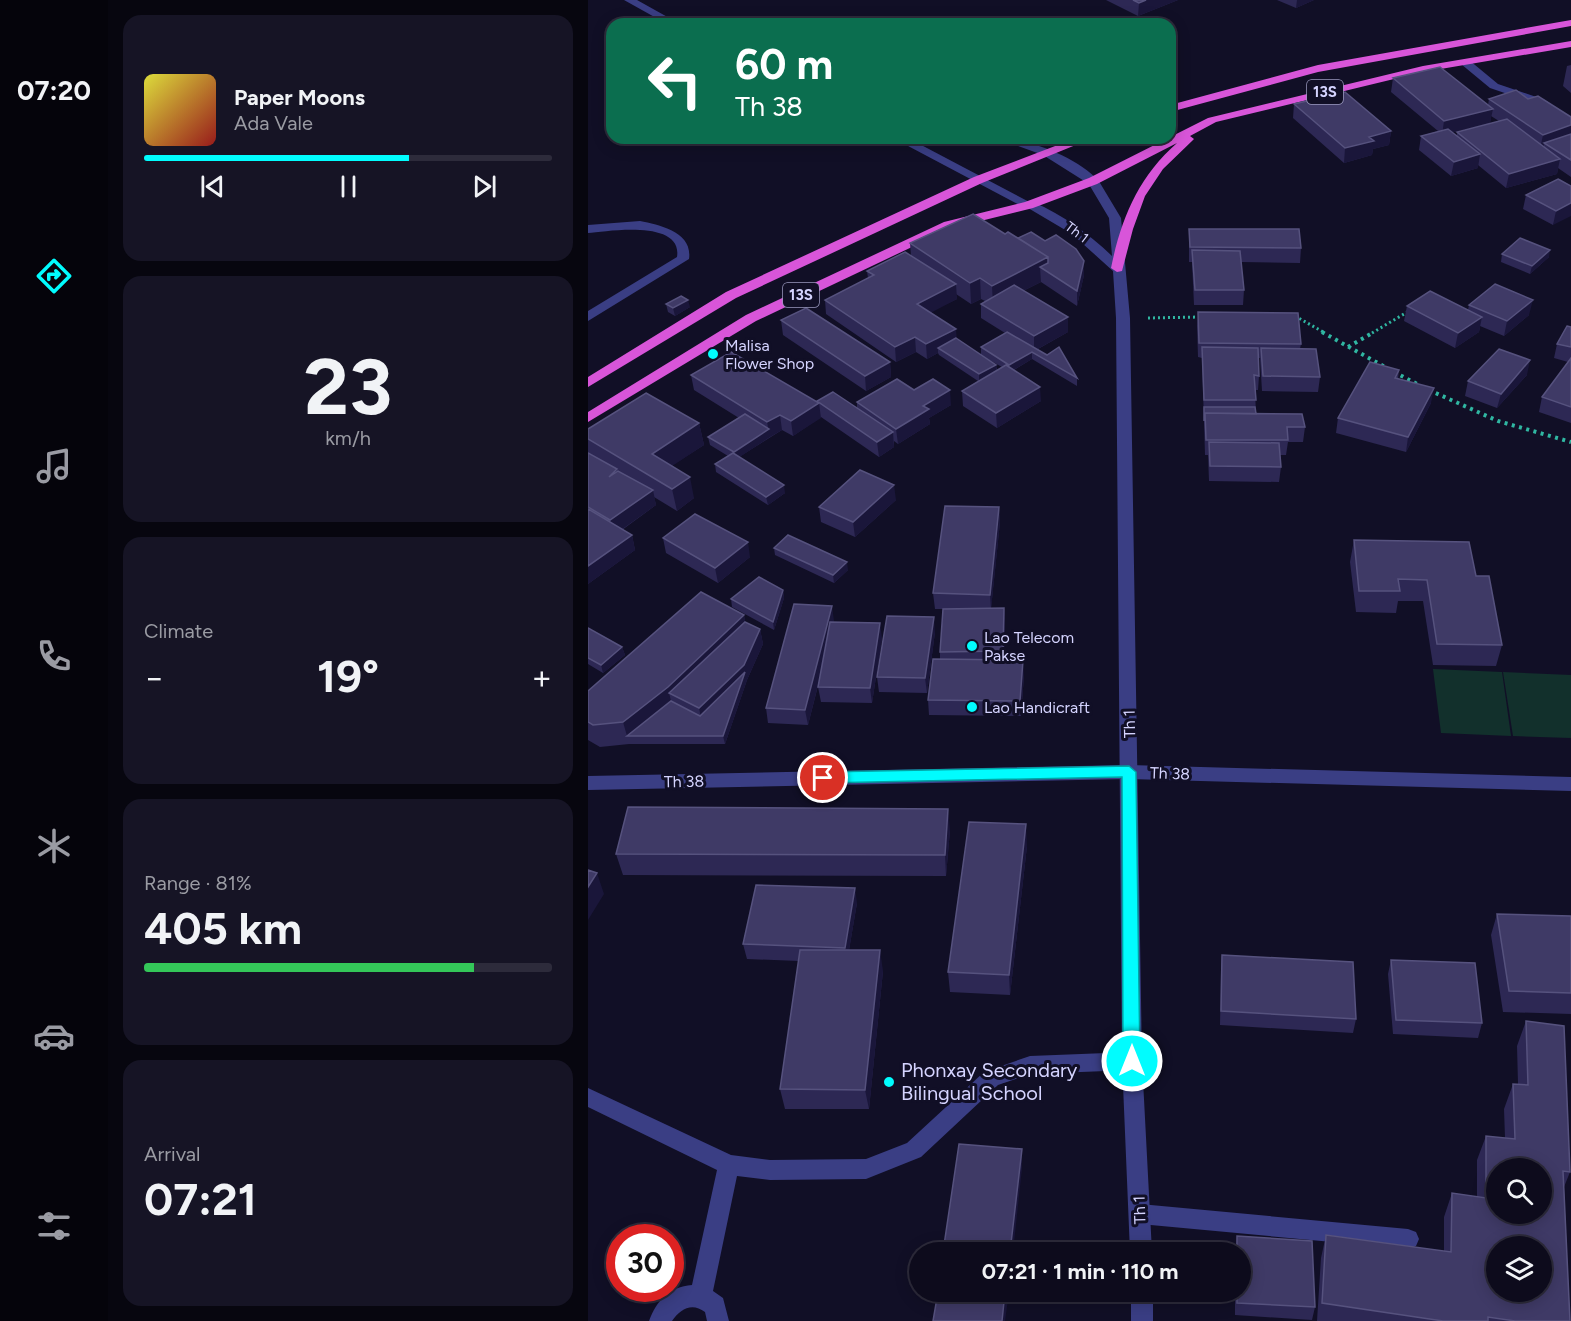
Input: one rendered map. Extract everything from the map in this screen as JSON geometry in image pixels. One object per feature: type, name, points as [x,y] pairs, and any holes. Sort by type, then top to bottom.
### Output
[{"type":"highway","name":"13S","points":[[1176,107],[1232,88],[1410,50],[1571,23]]},
{"type":"highway","name":"13S","points":[[1176,138],[1212,120],[1411,72],[1571,44]]},
{"type":"highway","points":[[1117,268],[1126,225],[1145,186],[1174,151],[1212,120]]},
{"type":"highway","name":"13S","points":[[588,383],[731,295],[978,180],[1070,144]]},
{"type":"highway","name":"13S","points":[[588,417],[751,318],[948,225],[1029,205],[1093,181],[1165,144]]},
{"type":"street","points":[[629,0],[664,18]]},
{"type":"street","points":[[1465,62],[1490,84],[1541,102],[1571,123]]},
{"type":"street","name":"Th 1","points":[[910,144],[978,180],[1050,213],[1080,232],[1117,268]]},
{"type":"street","points":[[1021,144],[1047,152],[1093,181]]},
{"type":"street","name":"Th 1","points":[[1093,181],[1115,218],[1117,268],[1123,318],[1132,1061],[1141,1242]]},
{"type":"street","points":[[588,229],[639,225],[671,235],[683,244],[685,252],[682,259],[588,317]]},
{"type":"street","name":"Th 38","points":[[588,783],[1129,772],[1571,784]]},
{"type":"street","points":[[588,1097],[658,1133],[729,1165],[770,1170],[866,1169],[914,1150],[991,1078],[1030,1065],[1132,1061]]},
{"type":"street","points":[[701,1296],[729,1165]]},
{"type":"street","points":[[1140,1214],[1408,1239]]},
{"type":"street","points":[[660,1321],[666,1308],[674,1301],[682,1297],[701,1296],[715,1306],[718,1321]]},
{"type":"street","points":[[1142,1302],[1142,1321]]},
{"type":"path","points":[[1347,347],[1418,305]]},
{"type":"path","points":[[1283,316],[1295,316],[1347,347],[1470,411],[1541,436],[1571,442]]},
{"type":"path","points":[[1123,318],[1203,317]]},
{"type":"green space","points":[[1433,669],[1502,672],[1511,736],[1441,733]]},
{"type":"green space","points":[[1503,672],[1571,675],[1571,738],[1513,736]]},
{"type":"building","points":[[1440,67],[1493,109],[1444,121],[1393,78]]},
{"type":"building","points":[[1516,90],[1528,99],[1538,96],[1571,117],[1571,125],[1543,135],[1489,99]]},
{"type":"building","points":[[1345,92],[1391,131],[1369,137],[1374,141],[1345,148],[1294,104]]},
{"type":"building","points":[[1507,119],[1560,159],[1509,174],[1457,132]]},
{"type":"building","points":[[1448,129],[1480,154],[1454,162],[1421,136]]},
{"type":"building","points":[[1571,134],[1571,160],[1544,143]]},
{"type":"building","points":[[1558,179],[1571,186],[1571,203],[1556,211],[1526,195]]},
{"type":"building","points":[[973,214],[1048,257],[992,286],[980,278],[970,283],[910,243]]},
{"type":"building","points":[[1189,229],[1299,229],[1301,248],[1190,247]]},
{"type":"building","points":[[1031,232],[1045,241],[1056,235],[1076,249],[1084,261],[1077,291],[1040,267],[1048,263],[1048,257],[1018,238]]},
{"type":"building","points":[[1520,238],[1550,250],[1532,266],[1502,254]]},
{"type":"building","points":[[1192,250],[1240,251],[1244,290],[1195,290]]},
{"type":"building","points":[[905,252],[956,284],[917,304],[956,329],[926,344],[915,337],[895,347],[825,300],[874,275],[867,271]]},
{"type":"building","points":[[1495,284],[1533,300],[1507,321],[1469,305]]},
{"type":"building","points":[[1014,285],[1068,317],[1034,336],[981,304]]},
{"type":"building","points":[[1430,291],[1482,317],[1458,333],[1407,306]]},
{"type":"building","points":[[681,296],[688,300],[673,308],[666,304]]},
{"type":"building","points":[[806,308],[890,362],[865,376],[781,320]]},
{"type":"building","points":[[1198,312],[1298,313],[1301,344],[1199,343]]},
{"type":"building","points":[[1567,326],[1571,327],[1571,347],[1557,344]]},
{"type":"building","points":[[1007,332],[1047,355],[1059,347],[1077,378],[1032,352],[1009,365],[981,347]]},
{"type":"building","points":[[956,338],[996,365],[979,374],[938,348]]},
{"type":"building","points":[[1202,347],[1258,348],[1259,376],[1254,375],[1256,400],[1204,400]]},
{"type":"building","points":[[1261,348],[1316,349],[1320,377],[1263,376]]},
{"type":"building","points":[[1499,349],[1530,360],[1501,394],[1468,381]]},
{"type":"building","points":[[731,352],[819,403],[791,421],[780,415],[767,422],[691,375]]},
{"type":"building","points":[[1571,358],[1571,407],[1542,397]]},
{"type":"building","points":[[1370,362],[1399,370],[1395,378],[1434,388],[1408,437],[1338,418]]},
{"type":"building","points":[[1006,365],[1040,387],[996,413],[962,391]]},
{"type":"building","points":[[897,379],[914,390],[933,379],[950,390],[923,406],[929,409],[896,429],[857,402]]},
{"type":"building","points":[[833,392],[893,432],[877,442],[817,401]]},
{"type":"building","points":[[646,393],[699,423],[652,454],[690,477],[672,489],[588,439],[588,429]]},
{"type":"building","points":[[1204,407],[1255,407],[1256,414],[1205,413],[1204,421]]},
{"type":"building","points":[[1205,413],[1302,414],[1305,427],[1287,427],[1288,440],[1206,440]]},
{"type":"building","points":[[745,414],[769,429],[734,452],[708,437]]},
{"type":"building","points":[[1209,442],[1279,443],[1281,467],[1210,466]]},
{"type":"building","points":[[588,453],[617,469],[609,477],[618,471],[653,490],[610,520],[588,507]]},
{"type":"building","points":[[733,453],[784,485],[766,497],[715,464]]},
{"type":"building","points":[[860,470],[894,485],[853,522],[819,507]]},
{"type":"building","points":[[945,506],[999,507],[990,595],[933,593]]},
{"type":"building","points":[[588,509],[632,535],[588,566]]},
{"type":"building","points":[[695,514],[748,542],[715,568],[663,538]]},
{"type":"building","points":[[788,535],[847,562],[833,575],[774,548]]},
{"type":"building","points":[[1354,540],[1469,542],[1476,576],[1489,576],[1502,645],[1437,644],[1427,580],[1398,579],[1400,591],[1359,591]]},
{"type":"building","points":[[759,577],[783,590],[773,622],[731,599]]},
{"type":"building","points":[[701,592],[744,615],[668,687],[623,722],[593,725],[588,722],[588,691]]},
{"type":"building","points":[[794,604],[832,606],[805,710],[766,708]]},
{"type":"building","points":[[1004,608],[1003,651],[940,652],[943,609]]},
{"type":"building","points":[[887,616],[934,617],[925,678],[877,677]]},
{"type":"building","points":[[745,622],[760,629],[744,665],[699,708],[669,693]]},
{"type":"building","points":[[830,622],[880,623],[870,688],[818,687]]},
{"type":"building","points":[[588,628],[622,647],[601,665],[588,658]]},
{"type":"building","points":[[933,659],[1023,660],[1020,701],[928,700]]},
{"type":"building","points":[[745,672],[723,736],[627,736],[671,701],[700,716]]},
{"type":"building","points":[[628,807],[948,809],[945,855],[616,854]]},
{"type":"building","points":[[969,822],[1026,824],[1009,975],[948,972]]},
{"type":"building","points":[[588,870],[597,873],[588,887]]},
{"type":"building","points":[[756,885],[855,888],[845,948],[743,944]]},
{"type":"building","points":[[1497,914],[1571,916],[1571,993],[1509,991]]},
{"type":"building","points":[[800,950],[880,950],[865,1090],[780,1089]]},
{"type":"building","points":[[1222,955],[1353,962],[1356,1019],[1221,1011]]},
{"type":"building","points":[[1391,960],[1475,963],[1482,1023],[1396,1020]]},
{"type":"building","points":[[1526,1021],[1564,1026],[1570,1172],[1563,1171],[1570,1321],[1515,1321],[1488,1317],[1488,1321],[1443,1321],[1322,1303],[1326,1235],[1451,1252],[1452,1193],[1486,1198],[1486,1224],[1552,1224],[1552,1158],[1486,1158],[1486,1136],[1515,1139],[1513,1084],[1528,1085]]},
{"type":"building","points":[[959,1144],[1022,1149],[1011,1242],[944,1242]]},
{"type":"building","points":[[1237,1236],[1312,1241],[1315,1307],[1237,1303],[1251,1302],[1251,1242],[1237,1242]]},
{"type":"building","points":[[936,1302],[1004,1302],[1002,1321],[933,1321]]},
{"type":"place","name":"Malisa Flower Shop","points":[[713,354]]},
{"type":"place","name":"Lao Telecom Pakse","points":[[972,646]]},
{"type":"place","name":"Lao Handicraft","points":[[972,707]]},
{"type":"place","name":"Phonxay Secondary Bilingual School","points":[[889,1082]]},
{"type":"route","points":[[823,778],[1129,772],[1132,1061]]}]
